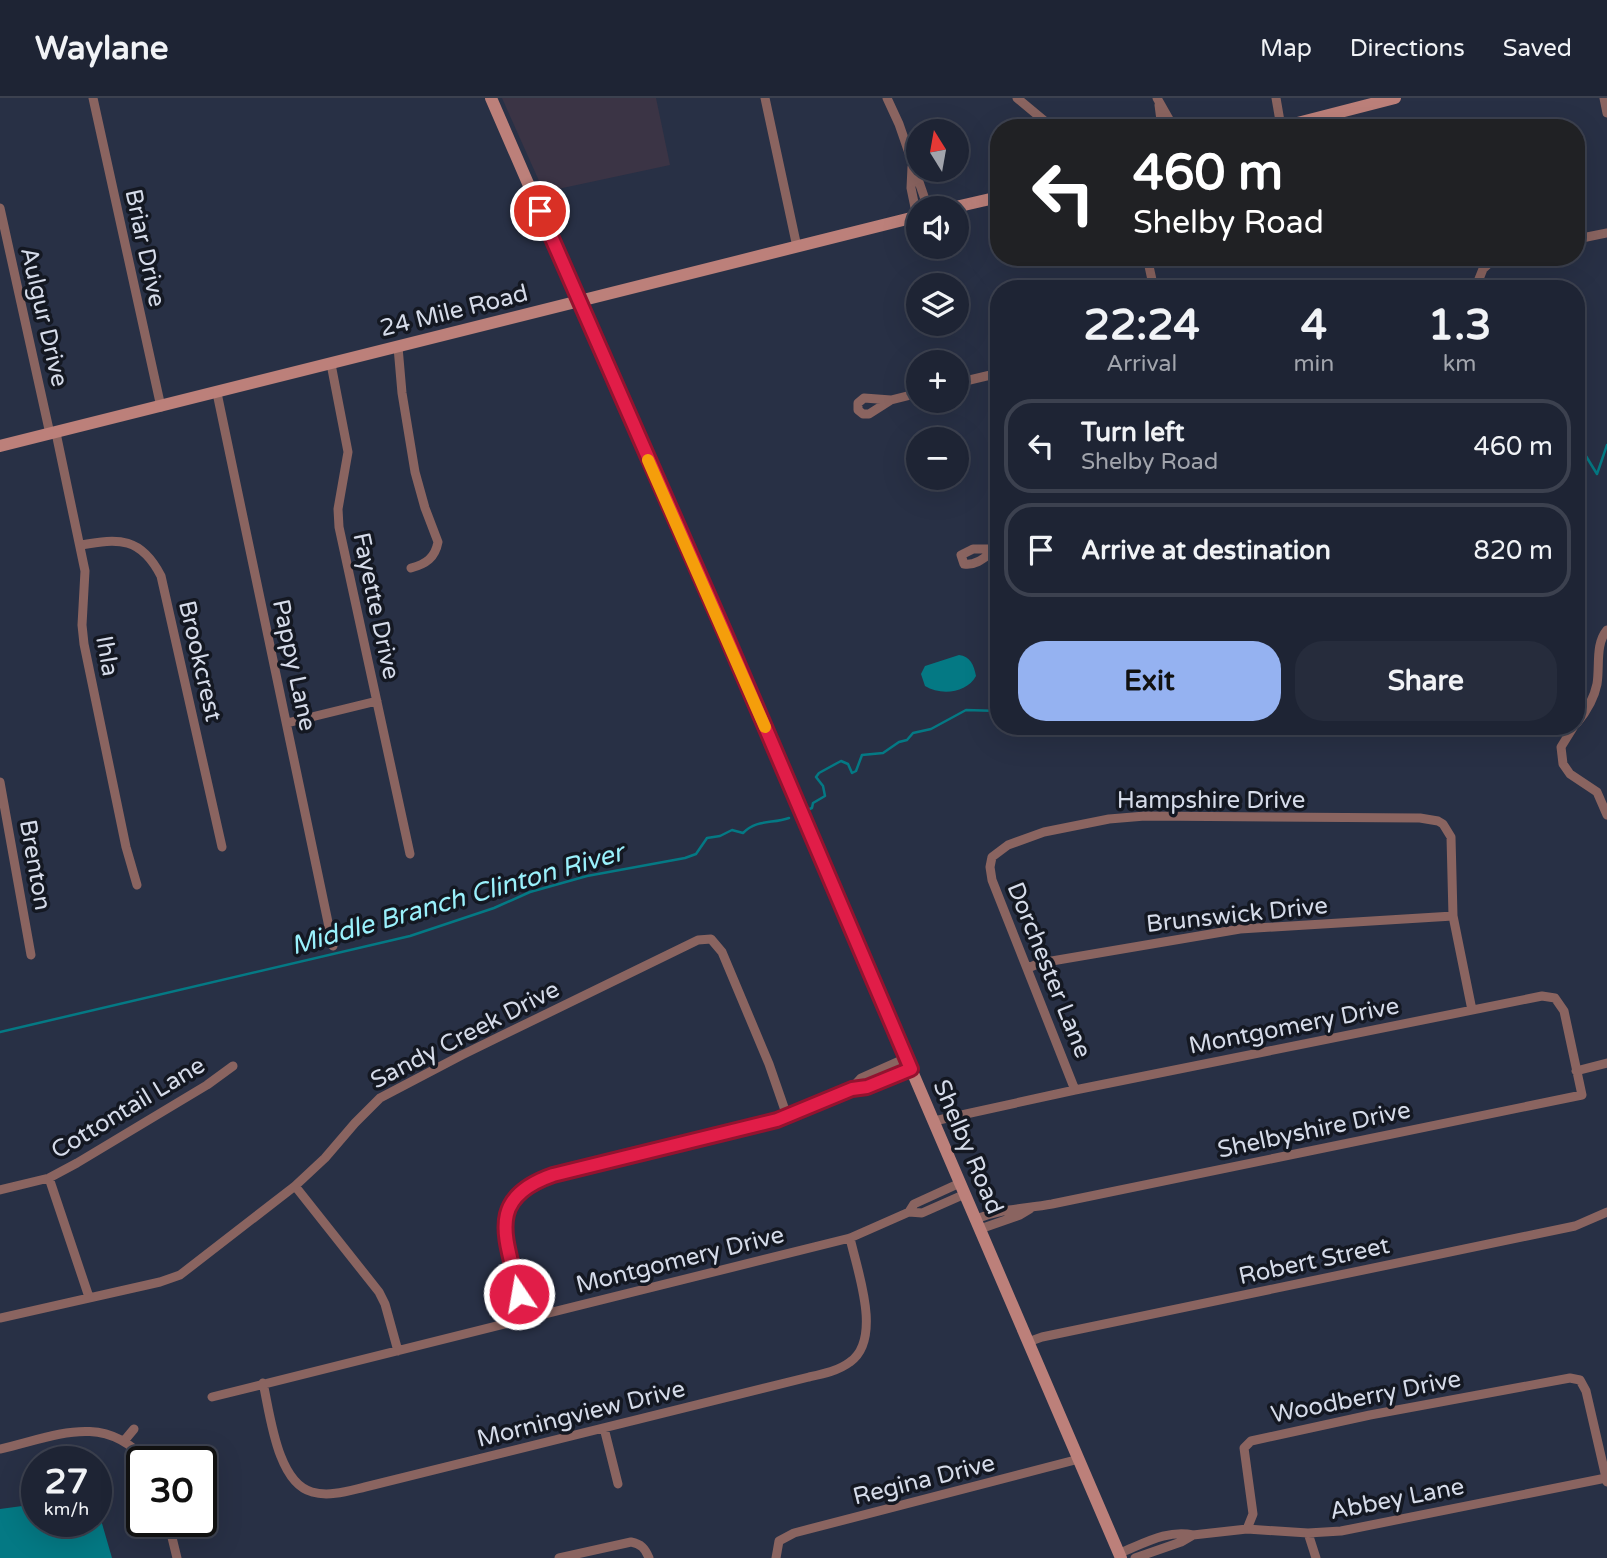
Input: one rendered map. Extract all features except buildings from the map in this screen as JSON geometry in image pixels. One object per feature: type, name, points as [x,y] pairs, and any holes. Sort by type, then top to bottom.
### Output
[{"type":"street","name":"Briar Drive","points":[[93,98],[160,407]]},
{"type":"street","name":"Shelby Road","points":[[491,98],[729,640],[1121,1556]]},
{"type":"street","points":[[765,98],[797,247]]},
{"type":"street","points":[[887,98],[906,146]]},
{"type":"street","points":[[1017,98],[1042,119]]},
{"type":"street","points":[[1276,98],[1278,119]]},
{"type":"street","points":[[1311,119],[1395,98]]},
{"type":"street","points":[[1604,98],[1607,113]]},
{"type":"street","points":[[1158,100],[1161,119]]},
{"type":"street","points":[[1158,100],[1169,119]]},
{"type":"street","points":[[969,204],[990,199]]},
{"type":"street","name":"Aulgur Drive","points":[[0,208],[53,434]]},
{"type":"street","name":"24 Mile Road","points":[[0,446],[906,219]]},
{"type":"street","points":[[1585,237],[1607,233]]},
{"type":"street","points":[[398,347],[402,393],[415,472],[438,542],[433,557],[420,566],[411,568]]},
{"type":"street","name":"Fayette Drive","points":[[331,365],[348,452],[338,509],[339,527],[410,854]]},
{"type":"street","points":[[969,380],[990,375]]},
{"type":"street","name":"Pappy Lane","points":[[217,393],[333,946]]},
{"type":"street","points":[[891,400],[906,396]]},
{"type":"street","name":"Ihla","points":[[53,434],[85,571],[82,625],[84,644],[126,847],[137,885]]},
{"type":"street","name":"Brookcrest","points":[[81,545],[109,540],[123,541],[144,553],[161,576],[222,847]]},
{"type":"street","points":[[1585,714],[1594,694],[1600,642],[1607,630]]},
{"type":"street","points":[[287,723],[377,701]]},
{"type":"street","points":[[1568,735],[1562,743],[1561,758],[1570,774],[1597,792],[1607,815]]},
{"type":"street","name":"Brenton","points":[[0,782],[31,955]]},
{"type":"street","name":"Hampshire Drive","points":[[990,863],[998,851],[1023,839],[1075,825],[1126,817],[1430,819],[1443,824],[1451,837],[1453,916]]},
{"type":"street","name":"Dorchester Lane","points":[[990,863],[992,880],[1075,1090]]},
{"type":"street","points":[[1453,916],[1472,1010]]},
{"type":"street","name":"Brunswick Drive","points":[[1028,968],[1040,963],[1217,932],[1453,916]]},
{"type":"street","name":"Sandy Creek Drive","points":[[0,1318],[160,1282],[180,1275],[295,1186],[326,1158],[370,1106],[392,1090],[690,943],[711,939],[722,952],[787,1116]]},
{"type":"street","name":"Montgomery Drive","points":[[934,1121],[1542,996],[1555,998],[1564,1011],[1576,1070]]},
{"type":"street","points":[[524,1319],[504,1228],[508,1209],[524,1188],[553,1175],[760,1125],[852,1089],[867,1087],[909,1063]]},
{"type":"street","points":[[1576,1070],[1607,1063]]},
{"type":"street","name":"Cottontail Lane","points":[[0,1190],[49,1178],[130,1133],[207,1086],[233,1066]]},
{"type":"street","name":"Shelbyshire Drive","points":[[978,1224],[1020,1215],[1030,1208],[1582,1095],[1576,1070]]},
{"type":"street","points":[[49,1178],[89,1297]]},
{"type":"street","points":[[295,1186],[379,1292],[398,1351]]},
{"type":"street","name":"Montgomery Drive","points":[[212,1397],[850,1238],[909,1212],[922,1213],[963,1188]]},
{"type":"street","name":"Robert Street","points":[[1028,1342],[1576,1226],[1607,1212]]},
{"type":"street","name":"Morningview Drive","points":[[263,1383],[286,1471],[295,1483],[315,1493],[365,1487],[604,1428],[832,1371],[852,1361],[863,1347],[867,1321],[850,1238]]},
{"type":"street","name":"Woodberry Drive","points":[[1247,1529],[1253,1514],[1244,1448],[1251,1441],[1570,1378],[1580,1380],[1586,1391],[1606,1480]]},
{"type":"street","points":[[604,1428],[618,1484]]},
{"type":"street","points":[[124,1441],[134,1429]]},
{"type":"street","points":[[0,1449],[86,1430],[104,1432],[132,1446]]},
{"type":"street","name":"Regina Drive","points":[[776,1558],[779,1541],[794,1533],[1079,1459]]},
{"type":"street","name":"Abbey Lane","points":[[1121,1556],[1180,1532],[1193,1535],[1247,1529],[1308,1533],[1363,1528],[1606,1480]]},
{"type":"street","points":[[1308,1533],[1316,1558]]},
{"type":"street","name":"Abbey Lane","points":[[1135,1558],[1193,1535]]},
{"type":"street","points":[[172,1537],[177,1558]]},
{"type":"street","points":[[559,1558],[620,1543],[639,1544],[649,1558]]},
{"type":"shaded area","points":[[502,98],[656,98],[670,165],[544,192]]},
{"type":"shaded area","points":[[959,655],[969,659],[973,665],[976,676],[972,682],[960,689],[946,692],[925,686],[921,674],[925,666]]},
{"type":"shaded area","points":[[21,1506],[21,1537],[106,1537],[112,1558],[0,1558],[0,1509]]},
{"type":"waterway","name":"Middle Branch Clinton River","points":[[1585,454],[1597,474],[1607,445]]},
{"type":"waterway","name":"Middle Branch Clinton River","points":[[807,810],[825,796],[823,786],[816,777],[841,761],[848,764],[852,773],[856,771],[862,755],[883,753],[907,740],[913,733],[931,729],[966,710],[990,711]]},
{"type":"waterway","name":"Middle Branch Clinton River","points":[[0,1032],[410,936],[494,908],[530,892],[587,876],[685,858],[696,854],[707,838],[732,830],[743,833],[759,824],[789,818]]},
{"type":"slow traffic","points":[[648,460],[765,727]]},
{"type":"route","points":[[519,1294],[504,1228],[508,1209],[524,1188],[553,1175],[777,1120],[852,1089],[867,1087],[911,1069],[725,633],[540,211]]}]
